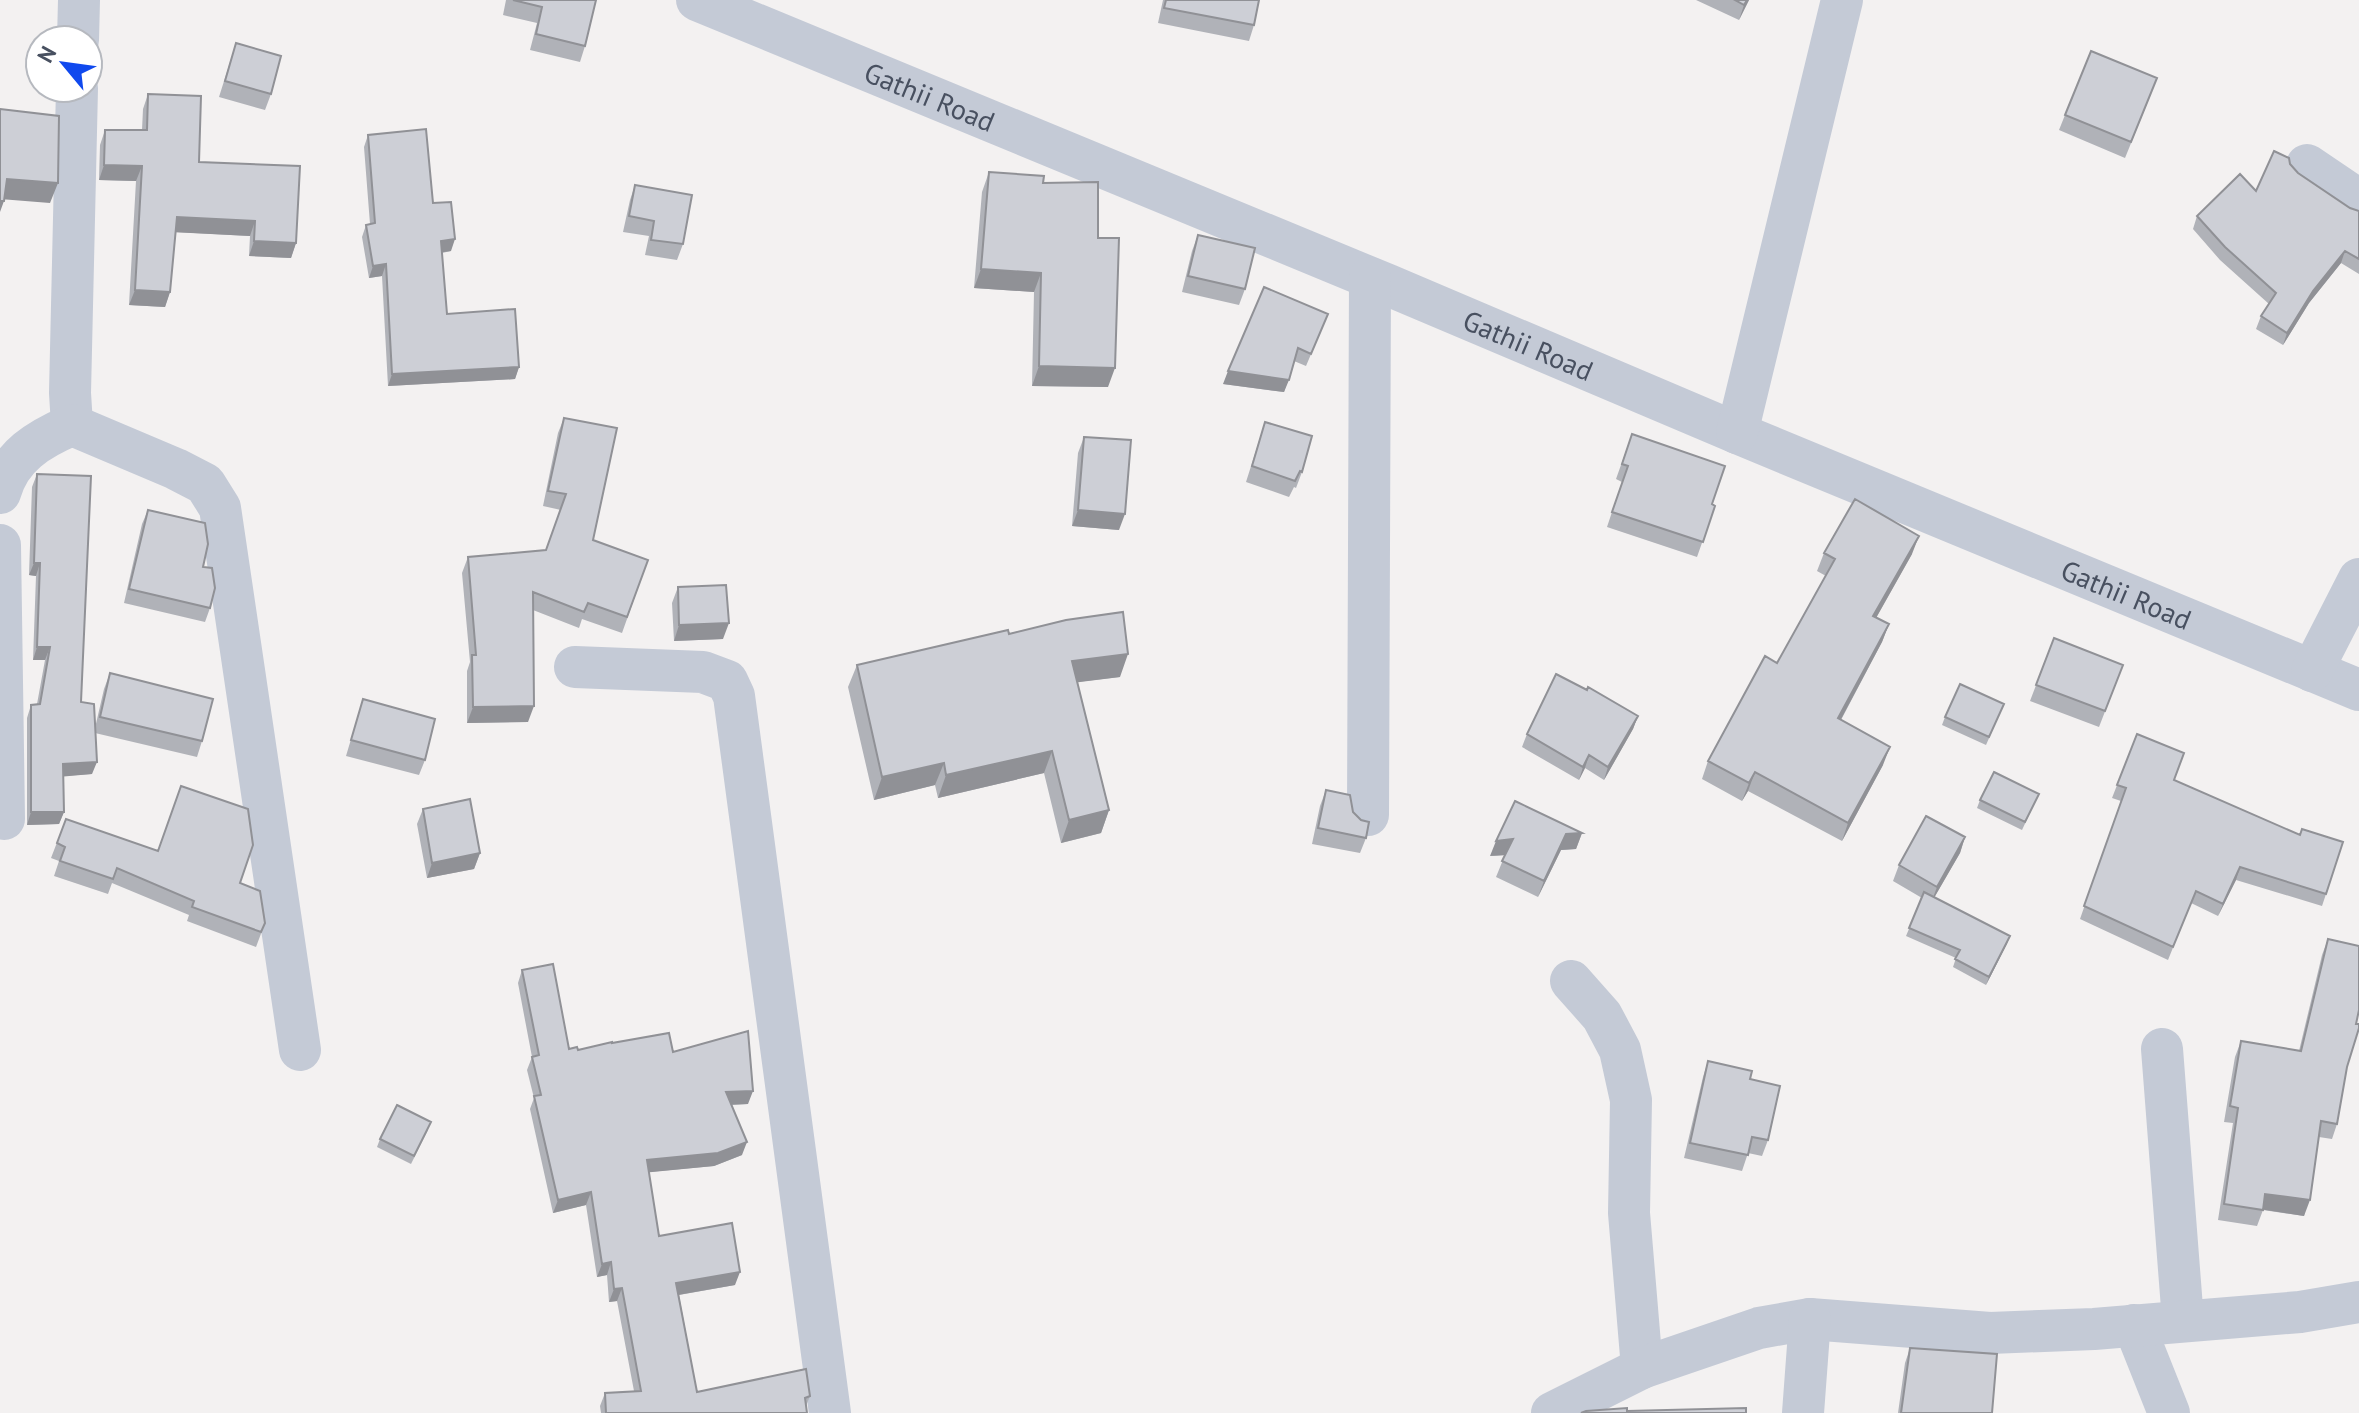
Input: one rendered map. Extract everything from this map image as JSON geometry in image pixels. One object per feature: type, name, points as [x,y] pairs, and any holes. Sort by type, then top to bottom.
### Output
[{"type":"street","points":[[78,24],[79,0]]},
{"type":"street","name":"Gathii Road","points":[[697,0],[2359,690]]},
{"type":"street","points":[[1737,433],[1842,0]]},
{"type":"street","points":[[72,425],[70,393],[77,104]]},
{"type":"street","points":[[2307,165],[2359,200]]},
{"type":"street","points":[[1368,815],[1370,278]]},
{"type":"street","points":[[0,493],[4,478],[19,456],[45,436],[72,425],[205,484],[220,508],[300,1050]]},
{"type":"street","points":[[0,545],[4,819]]},
{"type":"street","points":[[2312,671],[2359,579]]},
{"type":"street","points":[[575,667],[703,672],[727,681],[734,696],[830,1413]]},
{"type":"street","points":[[1571,981],[1602,1016],[1620,1050],[1631,1100],[1629,1213],[1642,1368]]},
{"type":"street","points":[[2162,1049],[2183,1321]]},
{"type":"street","points":[[1552,1413],[1642,1368],[1759,1328],[1810,1319],[1990,1333],[2300,1312],[2359,1302]]},
{"type":"street","points":[[1803,1413],[1810,1319]]},
{"type":"street","points":[[2134,1325],[2169,1413]]},
{"type":"building","points":[[513,0],[596,0],[585,46],[536,34],[542,7]]},
{"type":"building","points":[[1166,0],[1259,0],[1254,25],[1164,8]]},
{"type":"building","points":[[236,43],[281,56],[271,94],[225,81]]},
{"type":"building","points":[[2091,51],[2157,78],[2131,142],[2065,115]]},
{"type":"building","points":[[148,94],[201,96],[199,162],[300,166],[296,243],[254,241],[255,221],[177,217],[170,292],[135,290],[142,166],[104,165],[105,130],[147,130]]},
{"type":"building","points":[[0,109],[59,116],[58,183],[7,179],[4,201],[0,201]]},
{"type":"building","points":[[426,129],[433,203],[451,202],[455,239],[441,241],[447,314],[515,309],[519,367],[392,374],[386,264],[373,266],[366,225],[375,223],[368,135]]},
{"type":"building","points":[[2274,151],[2289,158],[2298,173],[2359,211],[2359,259],[2345,251],[2313,291],[2287,333],[2261,316],[2276,293],[2225,247],[2197,216],[2240,174],[2256,191]]},
{"type":"building","points":[[989,172],[1044,176],[1043,183],[1098,182],[1098,238],[1119,238],[1115,368],[1039,366],[1041,273],[981,269]]},
{"type":"building","points":[[635,185],[692,195],[683,244],[651,240],[654,221],[629,216]]},
{"type":"building","points":[[1198,235],[1255,248],[1245,289],[1188,276]]},
{"type":"building","points":[[1264,287],[1328,314],[1311,354],[1298,348],[1289,380],[1228,371]]},
{"type":"building","points":[[564,418],[617,428],[593,540],[648,560],[627,617],[588,603],[584,612],[533,592],[534,706],[473,707],[472,655],[476,655],[468,557],[546,550],[566,494],[548,491]]},
{"type":"building","points":[[1265,422],[1312,436],[1302,472],[1295,481],[1252,466]]},
{"type":"building","points":[[1632,434],[1725,466],[1703,542],[1612,512],[1628,466],[1622,464]]},
{"type":"building","points":[[1084,437],[1131,440],[1125,514],[1078,510]]},
{"type":"building","points":[[37,474],[91,476],[81,702],[94,704],[97,762],[63,764],[64,812],[31,812],[31,705],[40,704],[50,647],[37,647],[40,563],[34,563]]},
{"type":"building","points":[[1855,499],[1919,536],[1873,616],[1889,624],[1838,718],[1890,747],[1848,823],[1755,772],[1749,783],[1708,761],[1765,656],[1777,663],[1835,559],[1824,553]]},
{"type":"building","points":[[148,510],[205,523],[208,544],[203,567],[212,568],[215,588],[210,608],[129,589]]},
{"type":"building","points":[[726,585],[729,623],[679,625],[678,587]]},
{"type":"building","points":[[1123,612],[1128,654],[1072,661],[1109,810],[1069,820],[1052,751],[946,775],[944,763],[882,777],[857,665],[1008,630],[1009,634],[1066,620]]},
{"type":"building","points":[[2054,638],[2123,665],[2105,711],[2036,685]]},
{"type":"building","points":[[110,673],[213,699],[202,741],[100,717]]},
{"type":"building","points":[[1556,674],[1587,690],[1588,687],[1638,716],[1608,767],[1589,755],[1583,767],[1527,734]]},
{"type":"building","points":[[1960,684],[2004,704],[1989,737],[1945,717]]},
{"type":"building","points":[[363,699],[435,719],[425,760],[351,740]]},
{"type":"building","points":[[2137,734],[2184,753],[2174,780],[2300,835],[2302,829],[2343,842],[2326,894],[2240,867],[2223,904],[2196,891],[2173,947],[2084,906],[2126,788],[2117,785]]},
{"type":"building","points":[[1994,772],[2039,794],[2025,822],[1980,800]]},
{"type":"building","points":[[181,786],[248,809],[253,845],[240,883],[260,891],[265,923],[261,932],[192,907],[194,901],[117,868],[113,879],[60,861],[65,847],[57,843],[66,819],[158,851]]},
{"type":"building","points":[[1326,790],[1350,795],[1353,812],[1361,820],[1369,822],[1366,838],[1318,828]]},
{"type":"building","points":[[470,799],[480,853],[432,863],[423,809]]},
{"type":"building","points":[[1515,801],[1582,833],[1566,834],[1544,881],[1502,861],[1513,839],[1496,841]]},
{"type":"building","points":[[1926,816],[1965,837],[1937,887],[1899,865]]},
{"type":"building","points":[[1924,892],[2010,936],[1989,977],[1955,959],[1960,950],[1909,928]]},
{"type":"building","points":[[2328,939],[2359,946],[2359,1010],[2356,1024],[2359,1028],[2347,1067],[2337,1124],[2321,1121],[2310,1200],[2265,1194],[2263,1210],[2224,1204],[2238,1108],[2230,1106],[2241,1041],[2301,1051]]},
{"type":"building","points":[[553,964],[569,1049],[577,1047],[578,1050],[669,1033],[673,1052],[748,1031],[753,1091],[726,1092],[747,1142],[718,1153],[647,1160],[659,1236],[732,1223],[740,1272],[676,1283],[697,1392],[806,1369],[810,1396],[805,1398],[807,1413],[606,1413],[605,1393],[641,1391],[622,1288],[614,1289],[611,1262],[602,1264],[591,1192],[558,1200],[534,1096],[541,1095],[532,1057],[539,1055],[522,970]]},
{"type":"building","points":[[1708,1061],[1752,1071],[1750,1079],[1780,1086],[1768,1140],[1752,1137],[1748,1155],[1690,1143]]},
{"type":"building","points":[[397,1105],[431,1122],[414,1156],[380,1139]]},
{"type":"building","points":[[1910,1348],[1997,1354],[1992,1413],[1901,1413]]},
{"type":"building","points":[[1627,1408],[1627,1411],[1746,1408],[1746,1413],[1581,1413]]}]
